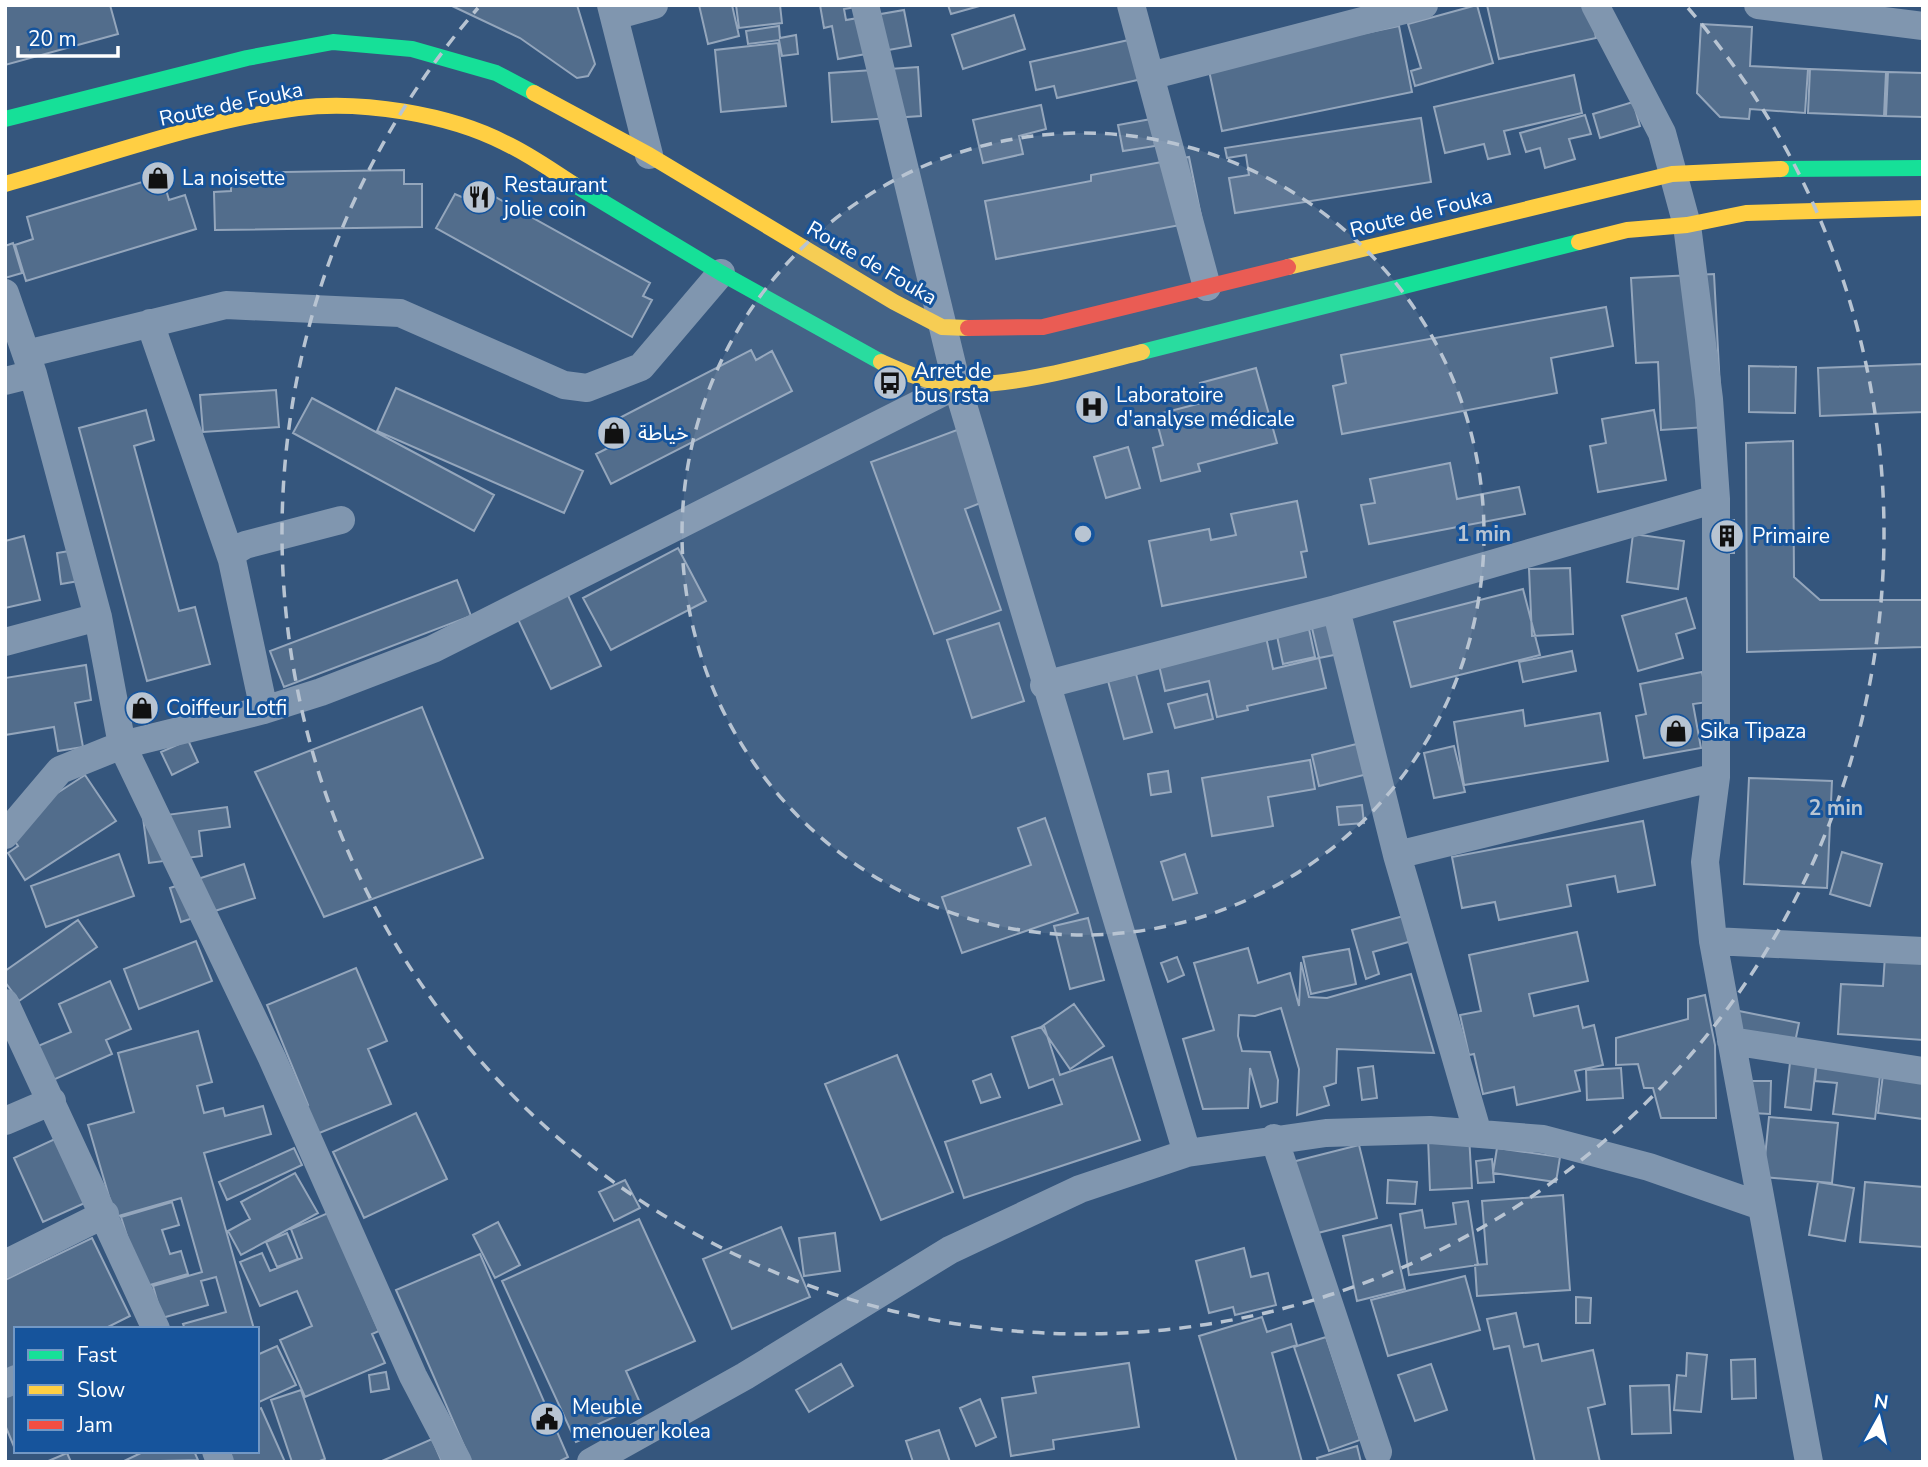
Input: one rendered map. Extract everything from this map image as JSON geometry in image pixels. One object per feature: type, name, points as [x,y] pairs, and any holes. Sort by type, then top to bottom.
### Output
[{"type":"main road","name":"Route de Fouka","points":[[5,119],[247,58],[333,42],[412,49],[496,73],[649,155],[894,302],[942,327],[1043,327],[1672,174],[1732,169],[1923,168]]},
{"type":"main road","name":"Route de Fouka","points":[[5,184],[224,123],[299,108],[365,108],[432,117],[504,142],[721,273],[852,348],[914,377],[957,385],[1055,374],[1627,230],[1687,225],[1746,213],[1923,208]]},
{"type":"street","points":[[649,155],[612,11],[654,5]]},
{"type":"street","points":[[865,5],[957,385],[1044,685],[1187,1153]]},
{"type":"street","points":[[1131,5],[1207,287]]},
{"type":"street","points":[[1150,76],[1424,5]]},
{"type":"street","points":[[1595,5],[1662,133],[1687,225],[1709,399],[1716,499],[1716,778],[1705,862],[1713,942],[1809,1462]]},
{"type":"street","points":[[1758,5],[1923,26]]},
{"type":"street","points":[[5,381],[29,364],[150,323],[226,305],[400,313],[564,385],[587,388],[641,367],[721,273]]},
{"type":"street","points":[[5,293],[29,364],[98,617],[122,745],[272,1058],[413,1376],[458,1462]]},
{"type":"street","points":[[150,323],[232,561],[264,710]]},
{"type":"street","points":[[5,835],[60,770],[122,745],[264,710],[433,649],[957,385]]},
{"type":"street","points":[[1044,685],[1336,609],[1716,499]]},
{"type":"street","points":[[232,561],[235,551],[245,545],[341,520]]},
{"type":"street","points":[[1336,609],[1397,855],[1478,1134]]},
{"type":"street","points":[[5,642],[98,617]]},
{"type":"street","points":[[1397,855],[1716,778]]},
{"type":"street","points":[[1713,942],[1923,951]]},
{"type":"street","points":[[5,1003],[105,1214],[145,1325]]},
{"type":"street","points":[[1731,1041],[1923,1071]]},
{"type":"street","points":[[5,1121],[52,1101]]},
{"type":"street","points":[[591,1462],[745,1376],[950,1250],[1080,1189],[1187,1153],[1273,1138],[1430,1130],[1543,1139],[1649,1167],[1762,1206]]},
{"type":"street","points":[[1273,1138],[1378,1452]]},
{"type":"street","points":[[5,1264],[105,1214]]},
{"type":"building","points":[[5,5],[110,5],[118,34],[5,65]]},
{"type":"building","points":[[450,5],[577,5],[595,64],[588,76],[577,78],[520,38]]},
{"type":"building","points":[[699,5],[732,5],[739,36],[708,44]]},
{"type":"building","points":[[736,5],[780,5],[782,23],[739,28]]},
{"type":"building","points":[[820,5],[868,5],[844,9],[846,20],[904,10],[911,46],[838,59],[832,26],[824,28]]},
{"type":"building","points":[[948,5],[983,5],[951,14]]},
{"type":"building","points":[[1477,5],[1493,63],[1415,86],[1411,71],[1421,68],[1408,24]]},
{"type":"building","points":[[1487,5],[1590,5],[1596,38],[1499,59]]},
{"type":"building","points":[[1014,15],[1025,49],[963,69],[952,35]]},
{"type":"building","points":[[1701,24],[1752,27],[1750,66],[1808,69],[1805,113],[1750,109],[1749,119],[1720,117],[1697,93]]},
{"type":"building","points":[[779,26],[780,38],[796,35],[798,54],[782,56],[779,40],[748,44],[746,31]]},
{"type":"building","points":[[1399,26],[1412,92],[1222,131],[1208,66]]},
{"type":"building","points":[[1142,37],[1151,77],[1057,98],[1054,86],[1036,90],[1030,62]]},
{"type":"building","points":[[778,43],[786,106],[721,112],[715,50]]},
{"type":"building","points":[[918,67],[921,116],[832,122],[829,73]]},
{"type":"building","points":[[1810,69],[1886,72],[1884,116],[1808,113]]},
{"type":"building","points":[[1888,72],[1923,73],[1923,117],[1886,116]]},
{"type":"building","points":[[1574,75],[1582,113],[1504,131],[1510,154],[1488,159],[1484,144],[1445,153],[1434,107]]},
{"type":"building","points":[[1633,102],[1640,126],[1600,138],[1593,114]]},
{"type":"building","points":[[1041,105],[1046,129],[1019,136],[1023,154],[983,163],[973,120]]},
{"type":"building","points":[[1585,115],[1591,134],[1569,139],[1575,159],[1545,168],[1540,148],[1526,152],[1520,133]]},
{"type":"building","points":[[1421,118],[1431,182],[1235,213],[1229,178],[1249,175],[1246,155],[1227,158],[1225,148]]},
{"type":"building","points":[[1151,119],[1155,146],[1123,151],[1118,125]]},
{"type":"building","points":[[1189,157],[1202,221],[996,259],[985,201],[1091,181],[1091,175]]},
{"type":"building","points":[[404,170],[404,184],[422,184],[422,227],[215,230],[214,192],[231,191],[231,173]]},
{"type":"building","points":[[162,176],[169,200],[185,195],[196,229],[26,281],[15,245],[33,239],[27,217]]},
{"type":"building","points":[[472,184],[650,283],[643,296],[652,300],[632,337],[436,228],[455,194],[464,198]]},
{"type":"building","points":[[13,243],[22,273],[5,278],[5,246]]},
{"type":"building","points":[[1714,274],[1722,426],[1661,430],[1658,362],[1636,363],[1631,278]]},
{"type":"building","points":[[1606,307],[1613,346],[1551,358],[1557,393],[1342,434],[1333,386],[1346,383],[1341,355]]},
{"type":"building","points":[[751,350],[756,360],[772,351],[792,391],[611,484],[596,454],[612,446],[602,427]]},
{"type":"building","points":[[1923,364],[1923,412],[1820,416],[1818,368]]},
{"type":"building","points":[[1749,366],[1796,367],[1795,413],[1749,412]]},
{"type":"building","points":[[1256,368],[1277,443],[1198,464],[1200,471],[1161,481],[1153,448],[1163,445],[1155,415],[1205,402],[1200,383]]},
{"type":"building","points":[[396,388],[583,471],[564,513],[377,431]]},
{"type":"building","points":[[276,390],[279,427],[203,432],[200,395]]},
{"type":"building","points":[[312,398],[494,495],[474,531],[293,433]]},
{"type":"building","points":[[146,410],[154,440],[134,446],[179,611],[195,607],[210,664],[147,681],[79,428]]},
{"type":"building","points":[[1654,410],[1666,480],[1598,492],[1590,446],[1606,443],[1602,419]]},
{"type":"building","points":[[965,427],[991,499],[965,509],[1001,610],[934,634],[871,462]]},
{"type":"building","points":[[1793,441],[1794,577],[1820,600],[1923,600],[1923,647],[1747,652],[1746,443]]},
{"type":"building","points":[[1128,447],[1140,488],[1106,498],[1094,457]]},
{"type":"building","points":[[1450,463],[1457,499],[1519,487],[1525,514],[1369,544],[1361,505],[1375,503],[1370,479]]},
{"type":"building","points":[[1297,501],[1307,551],[1301,552],[1306,577],[1162,606],[1149,541],[1209,529],[1211,540],[1236,535],[1231,514]]},
{"type":"building","name":"Primaire","points":[[1720,520],[1734,520],[1734,553],[1720,553]]},
{"type":"building","points":[[1633,534],[1684,541],[1678,589],[1627,582]]},
{"type":"building","points":[[24,536],[40,600],[5,608],[5,541]]},
{"type":"building","points":[[678,548],[706,601],[611,650],[583,598]]},
{"type":"building","points":[[75,550],[79,581],[61,584],[57,553]]},
{"type":"building","points":[[1570,568],[1573,634],[1532,636],[1529,569]]},
{"type":"building","points":[[457,580],[471,616],[284,687],[270,651]]},
{"type":"building","points":[[1523,589],[1540,655],[1411,687],[1394,622]]},
{"type":"building","points":[[566,591],[601,666],[551,689],[516,615]]},
{"type":"building","points":[[1686,598],[1695,628],[1676,634],[1683,658],[1638,671],[1622,616]]},
{"type":"building","points":[[1347,616],[1354,651],[1319,658],[1311,624]]},
{"type":"building","points":[[999,623],[1024,701],[972,718],[947,640]]},
{"type":"building","points":[[1309,629],[1315,657],[1283,664],[1277,636]]},
{"type":"building","points":[[1266,637],[1273,669],[1319,658],[1326,688],[1247,706],[1248,710],[1217,717],[1209,681],[1165,691],[1158,661]]},
{"type":"building","points":[[1572,651],[1576,671],[1523,682],[1519,662]]},
{"type":"building","points":[[86,665],[91,700],[75,703],[83,747],[58,751],[54,727],[5,735],[5,678]]},
{"type":"building","points":[[1702,672],[1708,702],[1693,704],[1701,748],[1644,758],[1636,716],[1646,714],[1640,684]]},
{"type":"building","points":[[1136,674],[1152,732],[1124,739],[1108,681]]},
{"type":"building","points":[[1207,694],[1213,719],[1175,728],[1168,704]]},
{"type":"building","points":[[422,707],[483,858],[324,917],[255,772]]},
{"type":"building","points":[[1523,710],[1525,726],[1600,713],[1608,761],[1464,785],[1454,722]]},
{"type":"building","points":[[1377,739],[1384,770],[1319,786],[1312,755]]},
{"type":"building","points":[[188,740],[198,762],[172,775],[161,752]]},
{"type":"building","points":[[1454,746],[1465,792],[1434,798],[1424,753]]},
{"type":"building","points":[[1310,760],[1315,789],[1268,797],[1273,826],[1212,836],[1202,778]]},
{"type":"building","points":[[1168,771],[1171,792],[1151,795],[1148,774]]},
{"type":"building","points":[[85,775],[116,821],[25,880],[8,853],[18,846],[5,827]]},
{"type":"building","points":[[1749,778],[1832,781],[1827,888],[1744,884]]},
{"type":"building","points":[[1362,805],[1364,823],[1339,825],[1337,807]]},
{"type":"building","points":[[227,807],[230,827],[199,831],[202,856],[149,863],[143,818]]},
{"type":"building","points":[[1045,818],[1078,913],[962,953],[942,897],[1031,865],[1018,828]]},
{"type":"building","points":[[1643,821],[1655,885],[1618,892],[1615,876],[1567,885],[1571,906],[1499,920],[1495,902],[1462,908],[1452,857]]},
{"type":"building","points":[[1842,852],[1882,864],[1870,906],[1830,894]]},
{"type":"building","points":[[119,854],[134,896],[46,927],[31,886]]},
{"type":"building","points":[[1185,854],[1197,893],[1173,900],[1161,862]]},
{"type":"building","points":[[244,864],[255,898],[181,922],[170,888]]},
{"type":"building","points":[[1411,914],[1419,939],[1373,952],[1379,974],[1366,979],[1352,930]]},
{"type":"building","points":[[1088,918],[1104,980],[1070,989],[1054,926]]},
{"type":"building","points":[[78,920],[97,947],[19,1001],[5,982],[5,971]]},
{"type":"building","points":[[1577,932],[1588,981],[1529,994],[1534,1016],[1578,1006],[1583,1028],[1594,1025],[1603,1065],[1575,1071],[1580,1091],[1517,1105],[1514,1087],[1483,1094],[1474,1054],[1469,1055],[1460,1015],[1481,1011],[1469,955]]},
{"type":"building","points":[[196,941],[212,981],[139,1009],[124,969]]},
{"type":"building","points":[[1248,948],[1258,983],[1290,973],[1299,1006],[1301,962],[1309,997],[1327,998],[1411,974],[1434,1053],[1337,1049],[1336,1083],[1324,1087],[1329,1105],[1297,1115],[1299,1069],[1281,1008],[1255,1016],[1239,1015],[1238,1036],[1242,1051],[1270,1052],[1278,1080],[1277,1102],[1261,1107],[1250,1068],[1248,1108],[1203,1109],[1183,1039],[1214,1030],[1194,963]]},
{"type":"building","points":[[1349,949],[1356,984],[1311,994],[1303,957]]},
{"type":"building","points":[[1885,956],[1923,959],[1923,1040],[1838,1034],[1841,984],[1883,986]]},
{"type":"building","points":[[1177,957],[1184,975],[1168,982],[1161,963]]},
{"type":"building","points":[[356,968],[387,1041],[368,1049],[391,1104],[312,1136],[300,1108],[308,1105],[267,1005]]},
{"type":"building","points":[[110,981],[131,1029],[106,1040],[112,1054],[53,1080],[38,1046],[71,1032],[59,1004]]},
{"type":"building","points":[[1705,995],[1715,1045],[1716,1118],[1661,1118],[1653,1088],[1644,1088],[1638,1064],[1616,1065],[1616,1038],[1688,1019],[1688,999]]},
{"type":"building","points":[[1074,1004],[1104,1046],[1070,1069],[1041,1027]]},
{"type":"building","points":[[1739,1011],[1799,1023],[1794,1047],[1735,1035]]},
{"type":"building","points":[[1044,1026],[1060,1075],[1112,1057],[1140,1140],[964,1198],[945,1142],[1062,1104],[1053,1079],[1029,1088],[1012,1037]]},
{"type":"building","points":[[198,1031],[212,1082],[197,1086],[204,1113],[223,1108],[225,1116],[263,1106],[271,1134],[204,1153],[253,1327],[184,1327],[183,1324],[226,1312],[216,1277],[201,1281],[208,1305],[162,1318],[153,1286],[202,1272],[181,1198],[115,1217],[88,1125],[134,1112],[118,1053]]},
{"type":"building","points":[[1792,1045],[1818,1048],[1811,1110],[1785,1107]]},
{"type":"building","points":[[1818,1051],[1882,1058],[1875,1119],[1833,1114],[1837,1083],[1815,1081]]},
{"type":"building","points":[[897,1055],[953,1192],[881,1220],[825,1084]]},
{"type":"building","points":[[1885,1059],[1923,1064],[1923,1119],[1878,1113]]},
{"type":"building","points":[[1373,1066],[1377,1098],[1362,1100],[1358,1068]]},
{"type":"building","points":[[1621,1068],[1623,1098],[1587,1100],[1586,1070]]},
{"type":"building","points":[[991,1074],[1000,1097],[981,1103],[973,1081]]},
{"type":"building","points":[[1752,1081],[1771,1081],[1770,1114],[1751,1113]]},
{"type":"building","points":[[416,1113],[447,1179],[364,1218],[333,1152]]},
{"type":"building","points":[[1769,1117],[1838,1123],[1832,1183],[1763,1177]]},
{"type":"building","points":[[1469,1135],[1472,1188],[1430,1190],[1428,1137]]},
{"type":"building","points":[[57,1138],[87,1202],[43,1222],[14,1158]]},
{"type":"building","points":[[1359,1145],[1377,1218],[1310,1235],[1292,1162]]},
{"type":"building","points":[[294,1148],[302,1165],[227,1200],[219,1182]]},
{"type":"building","points":[[1497,1148],[1560,1157],[1556,1182],[1493,1173]]},
{"type":"building","points":[[1492,1159],[1494,1182],[1478,1183],[1476,1161]]},
{"type":"building","points":[[295,1173],[318,1213],[241,1255],[228,1231],[250,1219],[241,1202]]},
{"type":"building","points":[[625,1180],[640,1208],[614,1221],[599,1192]]},
{"type":"building","points":[[1388,1180],[1417,1182],[1415,1204],[1387,1203]]},
{"type":"building","points":[[1818,1182],[1854,1188],[1845,1241],[1809,1235]]},
{"type":"building","points":[[1865,1182],[1923,1187],[1923,1247],[1860,1242]]},
{"type":"building","points":[[1563,1195],[1570,1290],[1477,1296],[1475,1265],[1487,1264],[1482,1201]]},
{"type":"building","points":[[1468,1201],[1478,1265],[1409,1275],[1400,1214],[1422,1210],[1425,1228],[1456,1224],[1453,1203]]},
{"type":"building","points":[[172,1202],[179,1225],[162,1230],[170,1254],[181,1251],[188,1274],[143,1287],[121,1217]]},
{"type":"building","points":[[328,1213],[379,1331],[372,1334],[385,1363],[305,1397],[280,1340],[312,1326],[297,1291],[260,1306],[240,1262],[262,1253],[270,1271],[302,1258],[291,1229]]},
{"type":"building","points":[[639,1219],[695,1341],[626,1371],[641,1405],[592,1427],[595,1434],[576,1442],[502,1281]]},
{"type":"building","points":[[498,1222],[520,1265],[495,1278],[473,1235]]},
{"type":"building","points":[[1391,1225],[1405,1289],[1357,1301],[1343,1236]]},
{"type":"building","points":[[781,1227],[810,1297],[732,1329],[703,1259]]},
{"type":"building","points":[[287,1233],[298,1259],[277,1267],[266,1242]]},
{"type":"building","points":[[835,1233],[840,1271],[804,1276],[799,1238]]},
{"type":"building","points":[[92,1238],[130,1316],[108,1327],[14,1327],[14,1372],[5,1376],[5,1280]]},
{"type":"building","points":[[1244,1248],[1251,1277],[1268,1273],[1276,1305],[1235,1315],[1233,1307],[1209,1313],[1196,1261]]},
{"type":"building","points":[[480,1254],[568,1457],[558,1462],[471,1462],[396,1290]]},
{"type":"building","points":[[1465,1276],[1480,1330],[1388,1356],[1371,1300]]},
{"type":"building","points":[[1576,1297],[1591,1298],[1590,1323],[1576,1323]]},
{"type":"building","points":[[1516,1313],[1524,1347],[1538,1344],[1542,1361],[1593,1350],[1605,1404],[1588,1408],[1600,1462],[1535,1462],[1509,1346],[1494,1349],[1487,1319]]},
{"type":"building","points":[[1262,1317],[1267,1332],[1291,1324],[1297,1345],[1272,1353],[1302,1462],[1237,1462],[1199,1336]]},
{"type":"building","points":[[1326,1337],[1360,1440],[1329,1451],[1294,1347]]},
{"type":"building","points":[[277,1346],[296,1385],[259,1402],[259,1354]]},
{"type":"building","points":[[1687,1353],[1707,1355],[1701,1412],[1674,1410],[1677,1375],[1686,1376]]},
{"type":"building","points":[[1755,1359],[1756,1398],[1732,1399],[1731,1360]]},
{"type":"building","points":[[1129,1363],[1139,1427],[1053,1440],[1054,1449],[1011,1456],[1002,1398],[1036,1393],[1033,1377]]},
{"type":"building","points":[[841,1364],[853,1386],[809,1412],[796,1390]]},
{"type":"building","points":[[1431,1364],[1447,1410],[1415,1421],[1398,1375]]},
{"type":"building","points":[[386,1372],[389,1389],[371,1392],[369,1375]]},
{"type":"building","points":[[1669,1385],[1671,1433],[1632,1434],[1630,1386]]},
{"type":"building","points":[[301,1390],[325,1459],[317,1462],[292,1462],[271,1400]]},
{"type":"building","points":[[13,1391],[14,1393],[14,1447],[5,1425],[5,1393]]},
{"type":"building","points":[[980,1399],[996,1437],[976,1446],[960,1408]]},
{"type":"building","points":[[261,1408],[285,1462],[232,1462],[229,1453],[259,1453]]},
{"type":"building","points":[[939,1430],[950,1462],[913,1462],[906,1441]]},
{"type":"building","points":[[432,1439],[442,1462],[382,1462],[382,1461]]},
{"type":"building","points":[[1357,1446],[1361,1462],[1318,1462],[1317,1458]]},
{"type":"building","points":[[67,1453],[71,1462],[46,1462]]},
{"type":"building","points":[[141,1453],[195,1453],[198,1460],[122,1462]]},
{"type":"traffic: fast","points":[[5,119],[247,58],[333,42],[412,49],[496,73],[534,93]]},
{"type":"traffic: fast","points":[[1781,169],[1923,168]]},
{"type":"traffic: fast","points":[[573,184],[721,273],[881,362]]},
{"type":"traffic: fast","points":[[1142,352],[1579,242]]},
{"type":"traffic: slow","points":[[534,93],[649,155],[894,302],[942,327],[968,328]]},
{"type":"traffic: slow","points":[[5,184],[188,130],[261,114],[323,106],[376,108],[458,124],[514,147],[573,184]]},
{"type":"traffic: slow","points":[[1288,267],[1672,174],[1781,169]]},
{"type":"traffic: slow","points":[[1579,242],[1627,230],[1687,225],[1746,213],[1923,208]]},
{"type":"traffic: slow","points":[[881,362],[938,383],[958,385],[1003,382],[1051,374],[1142,352]]},
{"type":"traffic: jam","points":[[968,328],[1043,327],[1288,267]]},
{"type":"place","name":"La noisette","points":[[158,178]]},
{"type":"place","name":"Restaurant jolie coin","points":[[479,197]]},
{"type":"place","name":"Arret de bus rsta","points":[[890,383]]},
{"type":"place","name":"Laboratoire d'analyse médicale","points":[[1092,407]]},
{"type":"place","name":"خياطة","points":[[614,433]]},
{"type":"place","name":"Primaire","points":[[1727,536]]},
{"type":"place","name":"Coiffeur Lotfi","points":[[142,708]]},
{"type":"place","name":"Sika Tipaza","points":[[1676,731]]},
{"type":"place","name":"Meuble menouer kolea","points":[[547,1419]]}]
